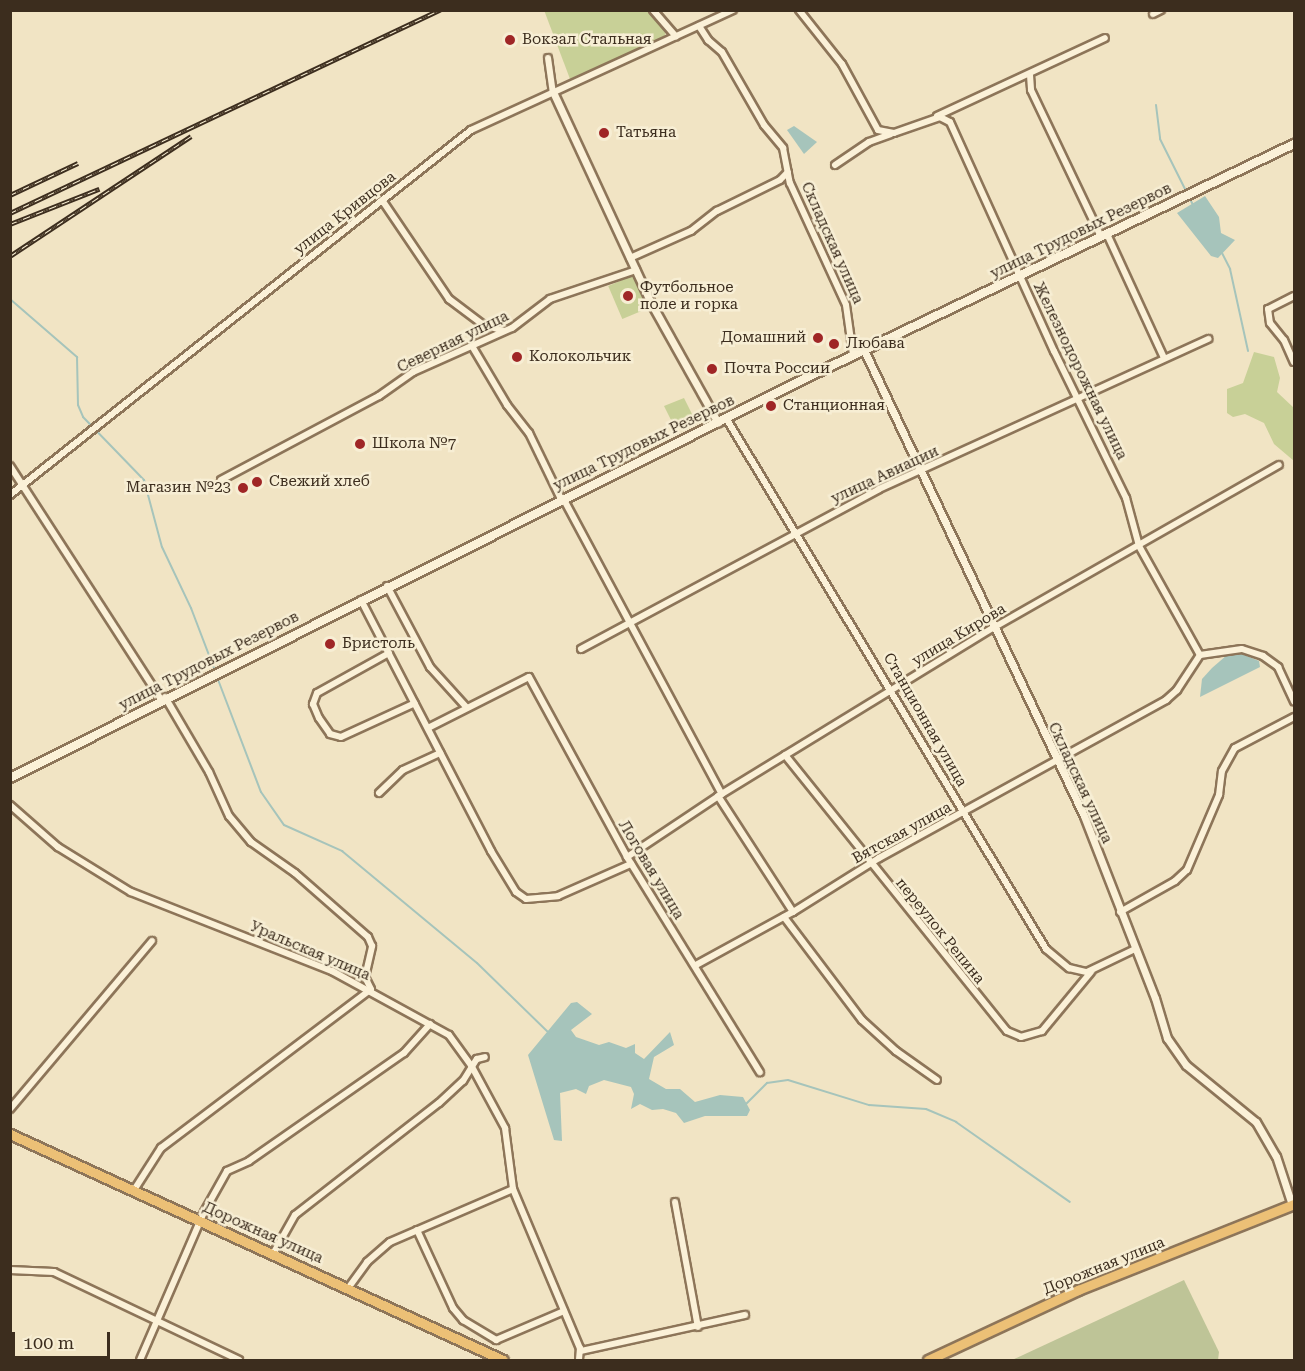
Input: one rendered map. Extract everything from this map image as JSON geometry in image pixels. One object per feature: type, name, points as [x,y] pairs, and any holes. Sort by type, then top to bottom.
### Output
[{"type":"highway","name":"Дорожная улица","points":[[10,1134],[349,1287],[503,1360]]},
{"type":"highway","name":"Дорожная улица","points":[[928,1360],[1078,1290],[1293,1204]]},
{"type":"main road","name":"улица Трудовых Резервов","points":[[10,778],[163,698],[562,498],[852,355],[1294,144]]},
{"type":"street","points":[[653,10],[676,36]]},
{"type":"street","name":"улица Кривцова","points":[[10,495],[109,419],[183,356],[471,130],[733,10]]},
{"type":"street","points":[[799,10],[842,64],[874,126],[894,133]]},
{"type":"street","points":[[1153,14],[1161,10]]},
{"type":"street","name":"Складская улица","points":[[699,26],[708,40],[722,52],[764,125],[783,148],[788,172],[846,305],[852,355]]},
{"type":"street","points":[[835,165],[868,142],[934,118],[1030,75],[1043,64],[1105,38]]},
{"type":"street","points":[[548,58],[554,92],[630,258],[718,423]]},
{"type":"street","points":[[1030,75],[1031,90],[1164,358]]},
{"type":"street","name":"Железнодорожная улица","points":[[934,118],[945,118],[952,127],[1131,509],[1139,546],[1200,655]]},
{"type":"street","points":[[630,258],[691,231],[717,211],[780,180],[788,172]]},
{"type":"street","points":[[382,200],[456,307],[490,329],[507,330]]},
{"type":"street","name":"Северная улица","points":[[221,480],[379,396],[413,372],[507,330],[550,299],[636,270]]},
{"type":"street","points":[[1294,296],[1268,309],[1270,323],[1284,340],[1294,362]]},
{"type":"street","name":"улица Авиации","points":[[581,649],[797,532],[1078,397],[1208,339]]},
{"type":"street","points":[[472,346],[507,405],[529,433],[720,795],[793,912]]},
{"type":"street","name":"Складская улица","points":[[864,350],[993,628],[1084,816],[1177,1054],[1256,1122],[1276,1156],[1293,1204]]},
{"type":"street","name":"Станционная улица","points":[[726,418],[797,532],[1046,949],[1069,968],[1091,972]]},
{"type":"street","name":"улица Кирова","points":[[627,857],[720,795],[993,628],[1279,465]]},
{"type":"street","points":[[10,466],[163,698],[209,772],[229,816],[251,842],[296,873],[368,937],[372,946],[365,976],[371,989],[161,1148],[134,1190]]},
{"type":"street","points":[[387,586],[430,667],[467,708],[428,728]]},
{"type":"street","points":[[361,599],[491,851],[512,887],[526,899],[558,896],[631,864]]},
{"type":"street","points":[[1200,655],[1242,649],[1263,656],[1278,668],[1294,701]]},
{"type":"street","points":[[389,653],[317,693],[313,704],[319,718],[330,734],[341,737],[415,703]]},
{"type":"street","name":"Вятская улица","points":[[696,965],[793,912],[870,863],[1057,762],[1172,696],[1200,655]]},
{"type":"street","name":"Логовая улица","points":[[467,708],[529,677],[631,864],[696,965],[760,1072]]},
{"type":"street","points":[[1120,912],[1175,881],[1187,870],[1219,795],[1222,771],[1235,748],[1294,717]]},
{"type":"street","points":[[379,793],[403,771],[440,753]]},
{"type":"street","name":"переулок Репина","points":[[785,755],[955,970],[1014,1035],[1033,1035],[1042,1031],[1091,972]]},
{"type":"street","name":"Уральская улица","points":[[10,805],[58,847],[131,892],[371,989],[449,1035],[471,1065],[507,1133],[513,1189],[581,1351]]},
{"type":"street","points":[[784,917],[862,1020],[896,1052],[937,1080]]},
{"type":"street","points":[[10,1109],[152,941]]},
{"type":"street","points":[[1091,972],[1135,950]]},
{"type":"street","points":[[140,1360],[201,1221],[229,1169],[249,1161],[404,1053],[430,1024]]},
{"type":"street","points":[[273,1254],[295,1215],[439,1103],[463,1081],[471,1065],[485,1057]]},
{"type":"street","points":[[349,1287],[382,1248],[417,1230],[513,1189]]},
{"type":"street","points":[[675,1202],[698,1327]]},
{"type":"street","points":[[417,1230],[453,1308],[464,1320],[496,1340]]},
{"type":"street","points":[[10,1270],[54,1272],[239,1360]]},
{"type":"street","points":[[488,1353],[496,1340],[564,1311]]},
{"type":"street","points":[[579,1360],[581,1351],[745,1316]]},
{"type":"green space","points":[[544,10],[648,11],[666,32],[664,37],[570,79]]},
{"type":"green space","name":"Футбольное поле и горка","points":[[634,275],[648,308],[622,319],[608,286]]},
{"type":"green space","points":[[1254,352],[1274,357],[1280,378],[1277,392],[1294,408],[1294,461],[1274,444],[1264,423],[1245,414],[1233,417],[1227,413],[1227,389],[1243,383]]},
{"type":"green space","points":[[684,398],[693,416],[691,422],[675,428],[664,406]]},
{"type":"green space","points":[[1184,1280],[1219,1352],[1218,1360],[1012,1360]]},
{"type":"water","points":[[794,126],[817,142],[804,154],[787,130]]},
{"type":"water","points":[[1205,196],[1219,217],[1221,233],[1235,240],[1218,258],[1211,256],[1177,213]]},
{"type":"water","points":[[1242,654],[1259,661],[1260,667],[1200,697],[1202,679],[1212,668],[1227,655]]},
{"type":"water","points":[[577,1002],[592,1014],[571,1030],[576,1037],[599,1045],[609,1042],[626,1048],[635,1044],[635,1053],[644,1059],[670,1032],[674,1045],[654,1057],[649,1079],[666,1089],[680,1089],[695,1102],[720,1095],[743,1097],[750,1110],[747,1116],[705,1116],[684,1123],[676,1113],[663,1109],[652,1110],[640,1104],[631,1109],[634,1094],[631,1087],[604,1080],[589,1086],[586,1094],[576,1089],[560,1093],[562,1141],[554,1140],[528,1055],[571,1003]]},
{"type":"waterway","points":[[1156,105],[1160,139],[1194,207]]},
{"type":"waterway","points":[[1222,253],[1230,269],[1248,351]]},
{"type":"waterway","points":[[10,299],[77,357],[78,405],[83,417],[144,480],[162,547],[191,608],[215,671]]},
{"type":"waterway","points":[[217,677],[261,792],[284,825],[342,851],[477,963],[549,1033]]},
{"type":"waterway","points":[[746,1104],[767,1083],[788,1080],[869,1105],[926,1109],[956,1122],[1070,1202]]},
{"type":"railway","points":[[10,213],[440,10]]},
{"type":"railway","points":[[10,256],[191,136]]},
{"type":"railway","points":[[10,195],[78,163]]},
{"type":"railway","points":[[10,224],[99,189]]},
{"type":"place","name":"Вокзал Стальная","points":[[510,40]]},
{"type":"place","name":"Татьяна","points":[[604,133]]},
{"type":"place","name":"Футбольное поле и горка","points":[[628,296]]},
{"type":"place","name":"Домашний","points":[[818,338]]},
{"type":"place","name":"Любава","points":[[834,344]]},
{"type":"place","name":"Колокольчик","points":[[517,357]]},
{"type":"place","name":"Почта России","points":[[712,369]]},
{"type":"place","name":"Станционная","points":[[771,406]]},
{"type":"place","name":"Школа №7","points":[[360,444]]},
{"type":"place","name":"Свежий хлеб","points":[[257,482]]},
{"type":"place","name":"Магазин №23","points":[[243,488]]},
{"type":"place","name":"Бристоль","points":[[330,644]]}]
